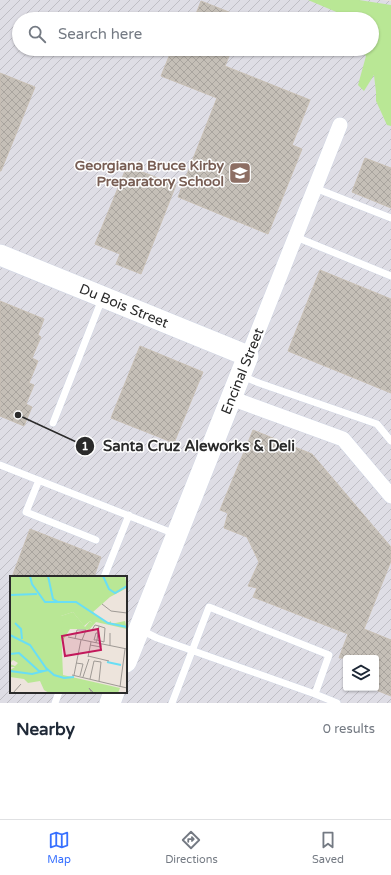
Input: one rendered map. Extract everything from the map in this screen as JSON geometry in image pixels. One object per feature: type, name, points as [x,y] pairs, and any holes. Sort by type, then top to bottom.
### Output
[{"type":"street","name":"Encinal Street","points":[[127,659],[340,125]]},
{"type":"street","name":"Du Bois Street","points":[[0,255],[248,356]]},
{"type":"street","points":[[231,398],[343,439],[391,496]]},
{"type":"street","points":[[110,703],[114,693]]},
{"type":"lane","points":[[315,188],[391,218]]},
{"type":"lane","points":[[296,236],[391,276]]},
{"type":"lane","points":[[54,424],[102,296]]},
{"type":"lane","points":[[240,375],[377,424],[391,441]]},
{"type":"lane","points":[[0,465],[177,534]]},
{"type":"lane","points":[[39,480],[26,512],[96,540]]},
{"type":"lane","points":[[104,576],[129,515]]},
{"type":"lane","points":[[172,703],[209,607],[329,655],[315,694]]},
{"type":"lane","points":[[139,629],[337,703]]},
{"type":"lane","points":[[55,703],[59,693]]},
{"type":"shaded area","points":[[0,0],[391,1],[391,703],[0,703]]},
{"type":"green space","points":[[308,0],[359,0],[391,5],[391,126],[387,125],[376,101],[374,75],[364,91],[358,85],[366,56],[379,56],[379,12],[336,12]]},
{"type":"building","points":[[201,1],[229,12],[197,12]]},
{"type":"building","name":"Georgiana Bruce Kirby Preparatory School","points":[[169,56],[229,56],[225,66],[310,100],[292,145],[302,149],[268,234],[178,197],[217,98],[161,76]]},
{"type":"building","points":[[0,73],[35,87],[1,171],[0,171]]},
{"type":"building","points":[[365,158],[391,168],[391,208],[352,192]]},
{"type":"building","points":[[127,166],[176,185],[141,274],[116,264],[120,254],[95,244]]},
{"type":"building","points":[[320,270],[391,299],[391,393],[288,351]]},
{"type":"building","points":[[0,301],[44,319],[38,335],[41,337],[32,358],[38,361],[29,383],[34,385],[26,404],[32,407],[24,426],[0,416]]},
{"type":"building","points":[[140,346],[203,372],[174,443],[111,418]]},
{"type":"building","points":[[253,430],[312,454],[391,547],[391,561],[364,629],[391,640],[391,696],[378,691],[379,655],[343,655],[343,658],[339,658],[348,634],[253,597],[257,588],[248,586],[259,562],[247,537],[224,528],[228,513],[220,510]]},
{"type":"building","points":[[30,529],[101,557],[94,576],[12,576]]},
{"type":"place","name":"Georgiana Bruce Kirby Preparatory School","points":[[240,173]]},
{"type":"place","name":"Santa Cruz Aleworks & Deli","points":[[18,415]]}]
